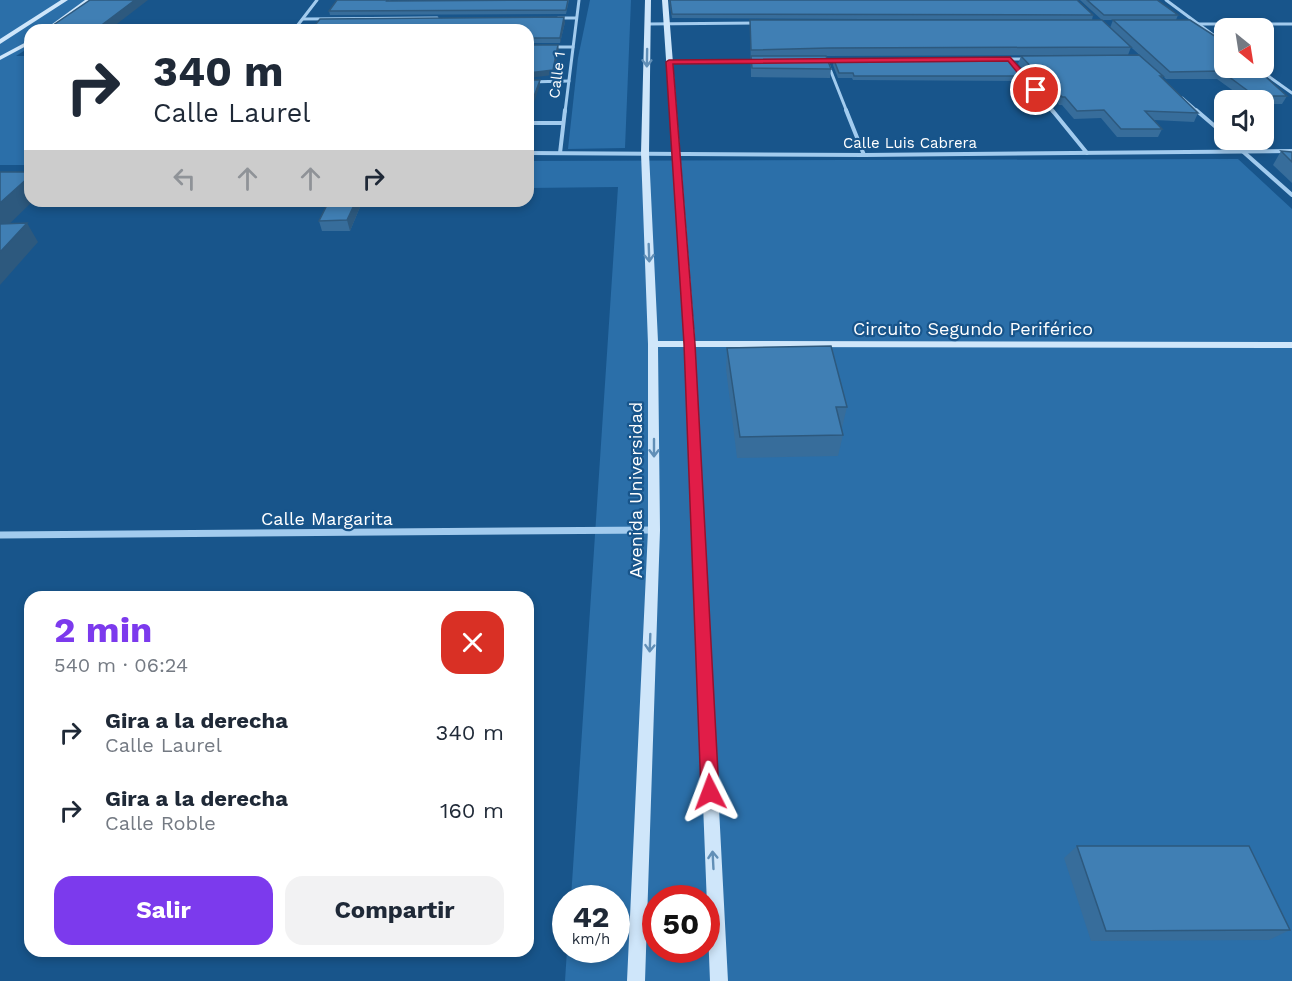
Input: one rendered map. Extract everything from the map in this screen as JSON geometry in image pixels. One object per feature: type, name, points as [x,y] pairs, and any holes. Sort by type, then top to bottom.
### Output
[{"type":"main road","points":[[28,24],[65,0]]},
{"type":"main road","points":[[55,24],[88,0]]},
{"type":"main road","name":"Avenida Universidad","points":[[636,981],[654,530],[653,344],[645,153],[648,0]]},
{"type":"main road","points":[[665,0],[678,154],[690,344],[719,981]]},
{"type":"main road","points":[[0,42],[24,26]]},
{"type":"main road","points":[[0,58],[24,45]]},
{"type":"main road","name":"Circuito Segundo Periférico","points":[[653,344],[1292,345]]},
{"type":"street","points":[[298,24],[317,0]]},
{"type":"street","name":"Calle 1","points":[[560,153],[579,0]]},
{"type":"street","points":[[1166,0],[1214,36]]},
{"type":"street","points":[[303,18],[446,18]]},
{"type":"street","points":[[553,18],[576,18]]},
{"type":"street","points":[[647,24],[762,23]]},
{"type":"street","points":[[1186,24],[1292,24]]},
{"type":"street","points":[[550,47],[573,47]]},
{"type":"street","points":[[999,59],[1033,59]]},
{"type":"street","points":[[1010,59],[1087,153]]},
{"type":"street","points":[[838,60],[826,60],[864,155]]},
{"type":"street","points":[[669,62],[759,61]]},
{"type":"street","points":[[1271,78],[1292,93]]},
{"type":"street","points":[[534,82],[569,81]]},
{"type":"street","points":[[1180,97],[1214,126]]},
{"type":"street","points":[[534,123],[563,123]]},
{"type":"street","points":[[1243,151],[1292,195]]},
{"type":"street","name":"Calle Luis Cabrera","points":[[534,153],[864,155],[1292,151]]},
{"type":"street","name":"Calle Margarita","points":[[0,535],[654,530]]},
{"type":"shaded area","points":[[0,0],[94,0],[63,24],[24,24],[24,51],[16,56],[24,56],[24,165],[0,165]]},
{"type":"shaded area","points":[[590,0],[631,0],[625,148],[568,149],[578,58]]},
{"type":"shaded area","points":[[1238,159],[1292,209],[1292,981],[565,981],[566,963],[630,963],[630,885],[572,885],[618,187],[534,188],[534,161]]},
{"type":"building","points":[[90,0],[135,0],[103,24],[55,24]]},
{"type":"building","points":[[337,0],[568,0],[566,10],[329,11]]},
{"type":"building","points":[[670,0],[1077,0],[1093,15],[672,14]]},
{"type":"building","points":[[1087,0],[1157,0],[1178,15],[1104,15]]},
{"type":"building","points":[[564,17],[560,38],[534,38],[534,24],[316,24],[320,19]]},
{"type":"building","points":[[750,20],[1102,20],[1131,47],[751,50]]},
{"type":"building","points":[[1113,20],[1190,20],[1214,36],[1214,71],[1170,72]]},
{"type":"building","points":[[534,45],[558,45],[553,70],[534,72]]},
{"type":"building","points":[[1139,55],[1163,76],[1160,76],[1198,113],[1145,111],[1162,129],[1121,129],[1104,110],[1077,111],[1065,97],[1062,97],[1045,75],[1039,75],[1021,56]]},
{"type":"building","points":[[751,56],[826,56],[831,69],[752,68]]},
{"type":"building","points":[[1010,59],[1024,76],[854,76],[853,73],[839,73],[834,60]]},
{"type":"building","points":[[1231,78],[1267,78],[1287,96],[1274,96],[1274,90],[1247,90]]},
{"type":"building","points":[[534,80],[540,80],[534,96]]},
{"type":"building","points":[[1281,151],[1292,152],[1292,162]]},
{"type":"building","points":[[0,172],[24,172],[24,181],[0,203]]},
{"type":"building","points":[[326,207],[353,207],[347,220],[319,221]]},
{"type":"building","points":[[27,223],[0,252],[0,224]]},
{"type":"building","points":[[831,346],[847,407],[836,407],[843,435],[740,437],[727,348]]},
{"type":"building","points":[[1077,846],[1249,846],[1290,930],[1106,931]]},
{"type":"route","points":[[710,792],[690,344],[678,154],[669,62],[1010,59],[1036,90]]}]
